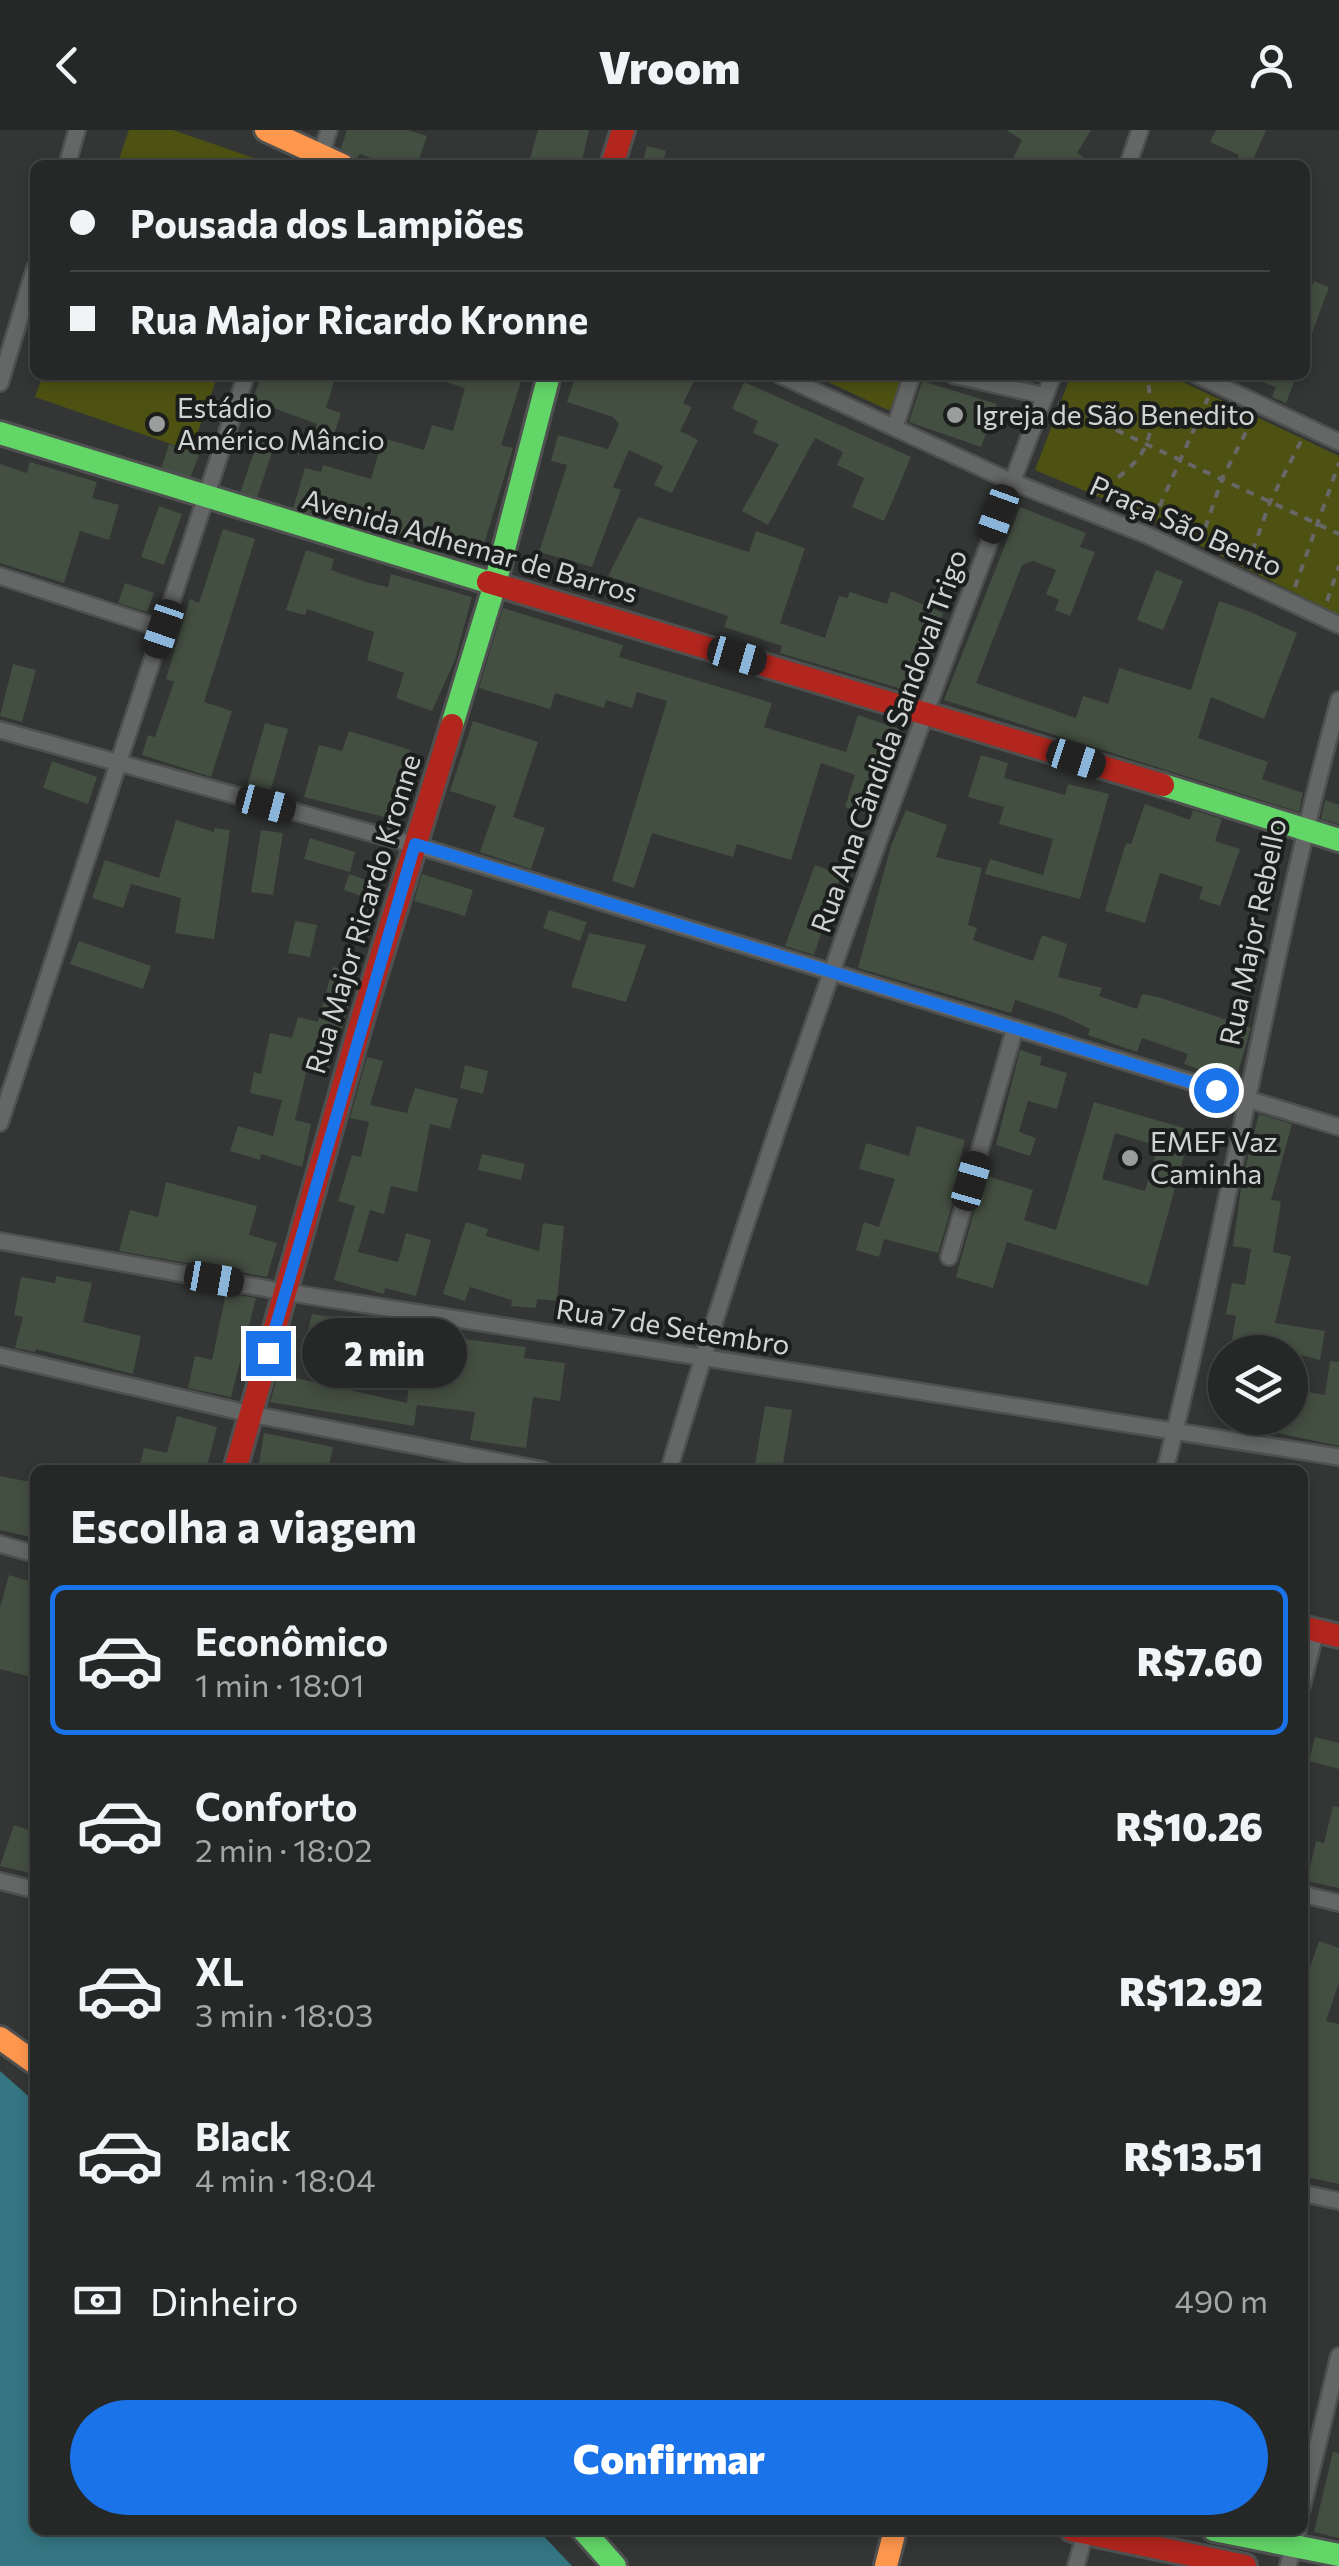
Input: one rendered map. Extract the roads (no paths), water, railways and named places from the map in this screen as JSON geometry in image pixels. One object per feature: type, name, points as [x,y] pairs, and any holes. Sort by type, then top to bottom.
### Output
[{"type":"street","points":[[69,160],[78,130]]},
{"type":"street","points":[[266,130],[323,160]]},
{"type":"street","points":[[327,160],[329,130]]},
{"type":"street","points":[[614,160],[623,130]]},
{"type":"street","points":[[1130,160],[1140,130]]},
{"type":"street","points":[[0,382],[30,284]]},
{"type":"street","points":[[0,1123],[244,380]]},
{"type":"street","name":"Rua Major Ricardo Kronne","points":[[236,1465],[415,844],[495,584],[549,380]]},
{"type":"street","name":"Praça São Bento","points":[[791,380],[1010,481],[1148,535],[1339,625]]},
{"type":"street","points":[[895,426],[910,380]]},
{"type":"street","points":[[975,380],[1045,396]]},
{"type":"street","name":"Rua Ana Cândida Sandoval Trigo","points":[[670,1465],[702,1356],[832,972],[1010,481],[1051,380]]},
{"type":"street","points":[[1207,380],[1339,442]]},
{"type":"street","name":"Avenida Adhemar de Barros","points":[[0,433],[204,498],[925,711],[1339,840]]},
{"type":"street","points":[[0,576],[163,629]]},
{"type":"street","name":"Rua Major Rebello","points":[[1166,1465],[1250,1100],[1304,830],[1339,700]]},
{"type":"street","points":[[0,730],[415,844],[1339,1127]]},
{"type":"street","points":[[949,1257],[1015,1028]]},
{"type":"street","name":"Rua 7 de Setembro","points":[[0,1241],[285,1292],[1339,1456]]},
{"type":"street","points":[[0,1356],[251,1414],[516,1465]]},
{"type":"street","points":[[0,1544],[30,1553]]},
{"type":"street","points":[[1309,1629],[1339,1636]]},
{"type":"street","points":[[0,1881],[30,1889]]},
{"type":"street","points":[[1308,1895],[1339,1903]]},
{"type":"street","points":[[0,2038],[30,2059]]},
{"type":"street","points":[[1308,2194],[1339,2201]]},
{"type":"street","points":[[1308,2484],[1339,2356]]},
{"type":"street","points":[[587,2535],[615,2566]]},
{"type":"street","points":[[886,2566],[893,2535]]},
{"type":"street","points":[[1076,2566],[1080,2535]]},
{"type":"street","points":[[1100,2535],[1245,2566]]},
{"type":"street","points":[[1237,2535],[1339,2554]]},
{"type":"water","points":[[0,2071],[30,2098],[30,2535],[543,2535],[572,2566],[0,2566]]},
{"type":"place","name":"Igreja de São Benedito","points":[[955,415]]},
{"type":"place","name":"Estádio Américo Mâncio","points":[[157,424]]},
{"type":"place","name":"EMEF Vaz Caminha","points":[[1130,1158]]}]
